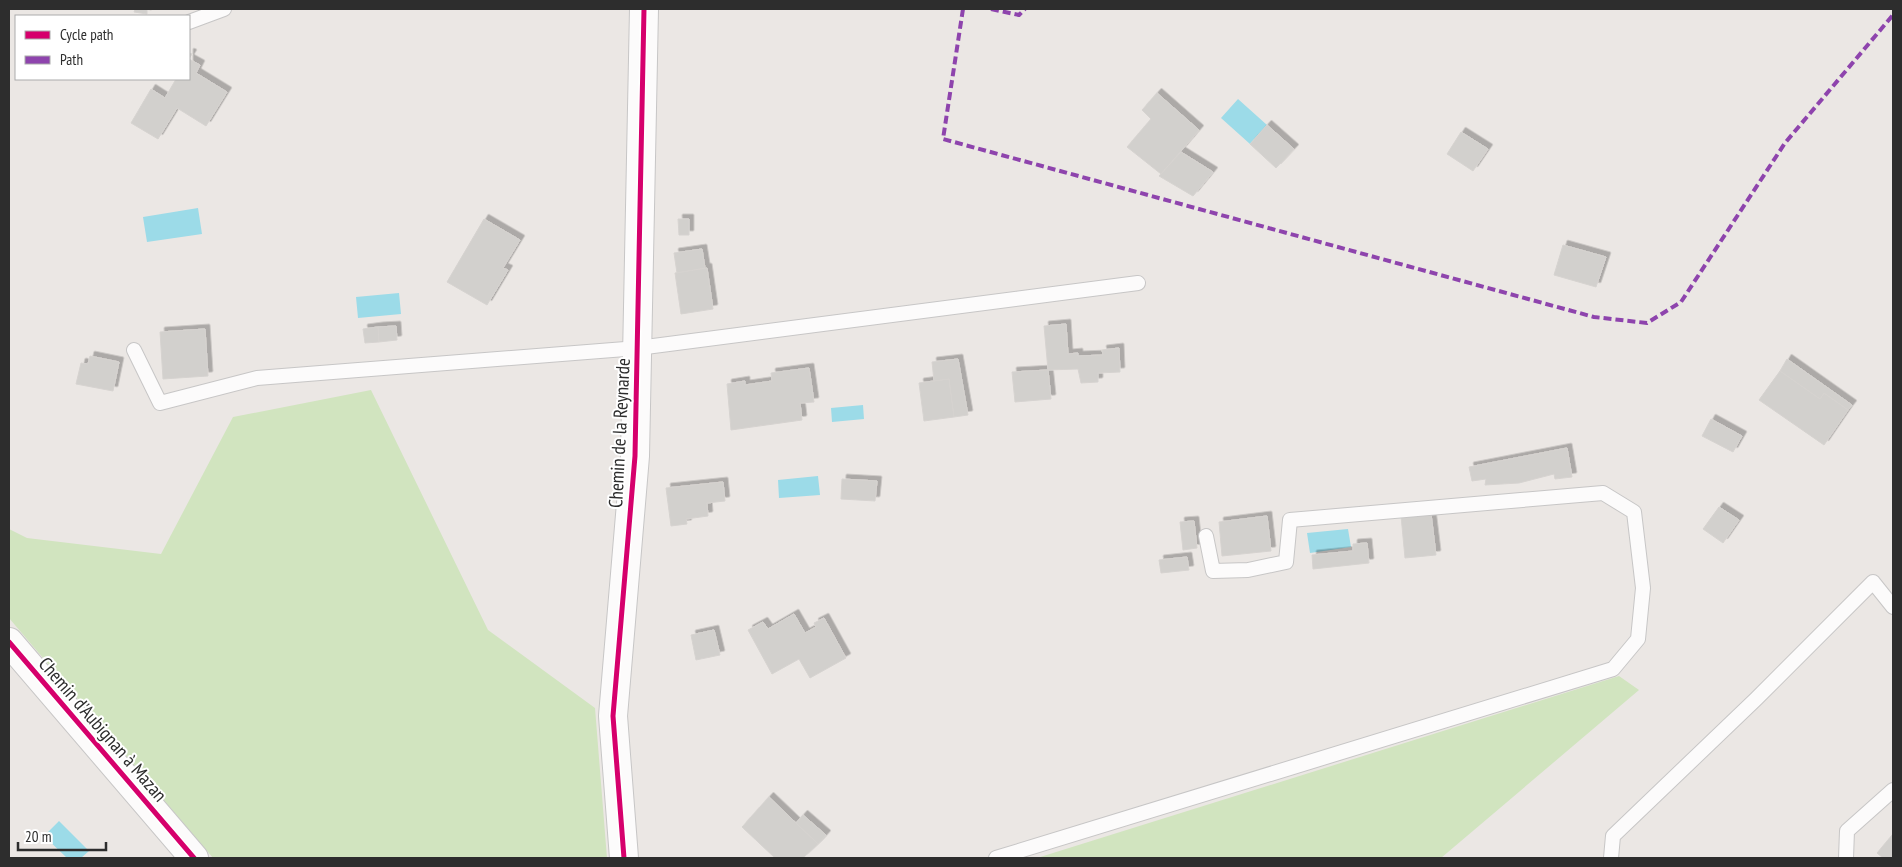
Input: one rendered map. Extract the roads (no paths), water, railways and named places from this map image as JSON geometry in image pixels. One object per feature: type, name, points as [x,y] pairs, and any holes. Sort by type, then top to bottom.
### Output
[{"type":"street","name":"Chemin de la Reynarde","points":[[624,858],[613,716],[635,456],[644,9]]},
{"type":"street","name":"Chemin d'Aubignan à Mazan","points":[[9,642],[194,858]]},
{"type":"lane","points":[[190,22],[224,9]]},
{"type":"lane","points":[[134,350],[160,403],[257,378],[638,348],[1138,283]]},
{"type":"lane","points":[[996,858],[1613,669],[1638,639],[1643,588],[1634,512],[1603,493],[1290,520],[1286,562],[1248,570],[1213,571],[1206,536]]},
{"type":"lane","points":[[1611,858],[1613,836],[1756,699],[1873,582],[1893,607]]},
{"type":"lane","points":[[1846,858],[1847,831],[1893,790]]},
{"type":"water","points":[[1238,99],[1267,125],[1250,144],[1221,118]]},
{"type":"water","points":[[198,208],[202,234],[147,242],[143,217]]},
{"type":"water","points":[[399,293],[401,314],[358,318],[356,297]]},
{"type":"water","points":[[863,405],[864,419],[832,422],[831,408]]},
{"type":"water","points":[[818,476],[820,495],[779,498],[778,480]]},
{"type":"water","points":[[1348,529],[1351,547],[1310,553],[1307,533]]},
{"type":"water","points":[[59,821],[89,851],[81,858],[67,858],[44,836]]}]
